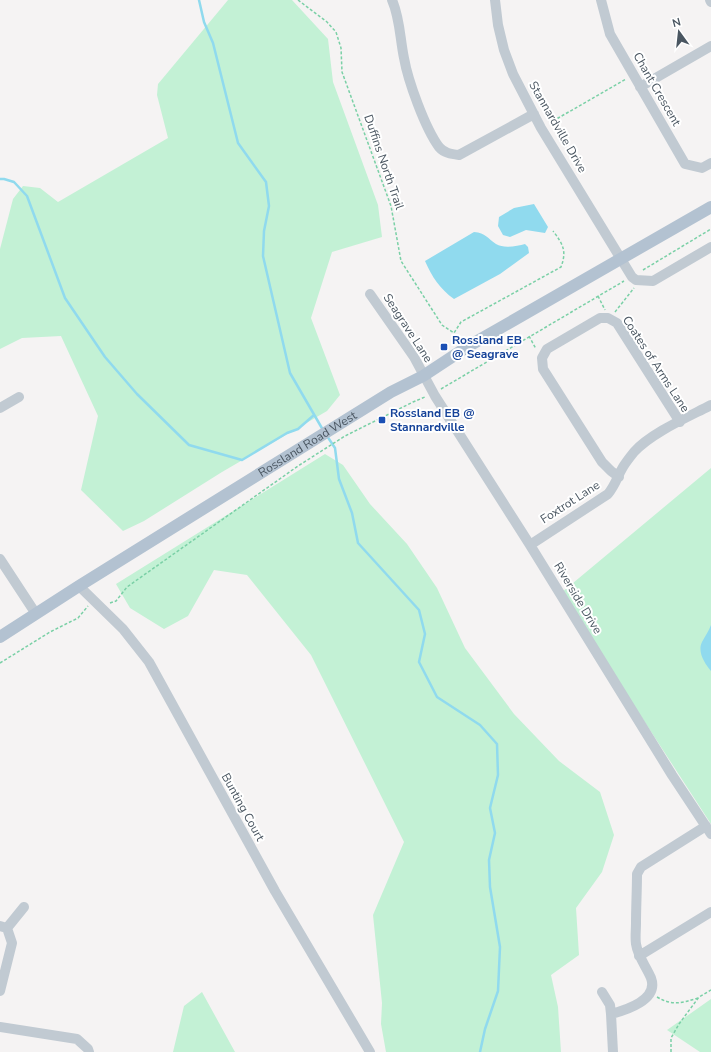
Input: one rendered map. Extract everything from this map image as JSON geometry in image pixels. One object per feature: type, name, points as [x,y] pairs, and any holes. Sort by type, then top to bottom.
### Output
[{"type":"main road","name":"Rossland Road West","points":[[0,637],[79,586],[391,392],[423,376],[467,347],[711,207]]},
{"type":"street","points":[[392,0],[396,8],[404,58],[411,85],[427,125],[440,147],[449,154],[458,155],[534,114]]},
{"type":"street","name":"Stannardville Drive","points":[[495,0],[498,25],[504,50],[513,74],[534,114],[620,258]]},
{"type":"street","name":"Chant Crescent","points":[[601,0],[610,34],[685,164],[702,168],[711,163]]},
{"type":"street","points":[[640,87],[711,46]]},
{"type":"street","points":[[620,258],[636,279],[653,281],[711,248]]},
{"type":"street","name":"Seagrave Lane","points":[[370,294],[414,357],[423,376]]},
{"type":"street","name":"Coates of Arms Lane","points":[[600,318],[610,319],[617,323],[680,422],[649,440],[635,452],[622,469],[619,477],[611,472],[602,462],[543,369],[542,364],[542,358],[547,349],[600,318]]},
{"type":"street","name":"Riverside Drive","points":[[423,376],[530,545],[668,769],[709,830]]},
{"type":"street","points":[[0,408],[19,397]]},
{"type":"street","points":[[680,422],[711,405]]},
{"type":"street","name":"Foxtrot Lane","points":[[530,545],[608,494],[615,486],[619,477]]},
{"type":"street","points":[[0,559],[36,614]]},
{"type":"street","name":"Bunting Court","points":[[79,586],[123,629],[149,662],[274,891],[370,1052]]},
{"type":"street","points":[[611,1014],[629,1009],[650,993],[652,988],[651,979],[639,956],[636,943],[637,874],[641,867],[709,830]]},
{"type":"street","points":[[0,991],[12,943],[4,927],[24,908]]},
{"type":"street","points":[[639,956],[711,912]]},
{"type":"street","points":[[602,992],[610,1005],[613,1052]]},
{"type":"street","points":[[0,1027],[76,1039],[88,1049],[89,1052]]},
{"type":"path","name":"Duffins North Trail","points":[[298,0],[327,22],[336,32],[342,48],[342,72],[392,206],[401,261],[445,329],[454,333],[461,322],[560,267],[563,261],[564,247],[553,231]]},
{"type":"path","points":[[553,121],[633,74]]},
{"type":"path","points":[[108,604],[116,600],[127,587],[298,466],[345,436],[433,393],[636,279],[711,229]]},
{"type":"path","points":[[610,319],[636,279]]},
{"type":"path","points":[[0,663],[50,632],[78,618],[88,605],[94,601]]},
{"type":"path","points":[[650,993],[667,1003],[685,1002],[699,997],[711,990]]},
{"type":"path","points":[[672,1052],[671,1038],[679,1024],[699,997]]},
{"type":"green space","points":[[228,0],[292,0],[328,39],[333,82],[378,205],[382,237],[332,252],[311,318],[340,395],[327,411],[222,472],[144,521],[123,531],[81,490],[98,416],[61,336],[22,338],[0,349],[0,249],[13,199],[23,186],[40,188],[58,202],[168,138],[157,95],[158,84]]},
{"type":"green space","points":[[325,454],[343,465],[370,504],[407,544],[437,588],[465,648],[514,714],[559,761],[600,792],[614,835],[602,872],[576,908],[579,955],[551,975],[558,1007],[561,1052],[386,1052],[381,1024],[382,1003],[373,915],[404,842],[311,655],[247,575],[214,570],[188,616],[164,629],[130,608],[116,584]]},
{"type":"green space","points":[[711,468],[711,824],[561,593]]},
{"type":"green space","points":[[202,992],[235,1052],[173,1052],[184,1006]]},
{"type":"green space","points":[[711,999],[711,1052],[700,1052],[667,1030]]},
{"type":"water","points":[[534,204],[548,227],[545,233],[526,230],[510,237],[503,235],[498,226],[499,217],[514,208]]},
{"type":"water","points":[[474,232],[484,235],[499,246],[510,247],[525,244],[528,247],[529,253],[500,274],[454,299],[437,282],[425,261]]},
{"type":"water","points":[[711,625],[711,671],[704,661],[700,650],[702,642]]},
{"type":"waterway","points":[[199,0],[204,22],[213,43],[238,143],[266,182],[269,206],[264,231],[263,256],[290,373],[323,430]]},
{"type":"waterway","points":[[0,179],[14,182],[27,196],[65,298],[105,357],[137,394],[189,445],[242,460],[287,433],[298,429],[314,415]]},
{"type":"waterway","points":[[327,436],[335,448],[339,479],[352,513],[358,543],[419,610],[425,634],[419,662],[437,697],[480,725],[497,744],[498,775],[490,808],[495,833],[489,860],[490,887],[500,947],[498,991],[485,1029],[480,1052]]},
{"type":"place","name":"Rossland EB @ Seagrave","points":[[444,347]]},
{"type":"place","name":"Rossland EB @ Stannardville","points":[[382,420]]}]
